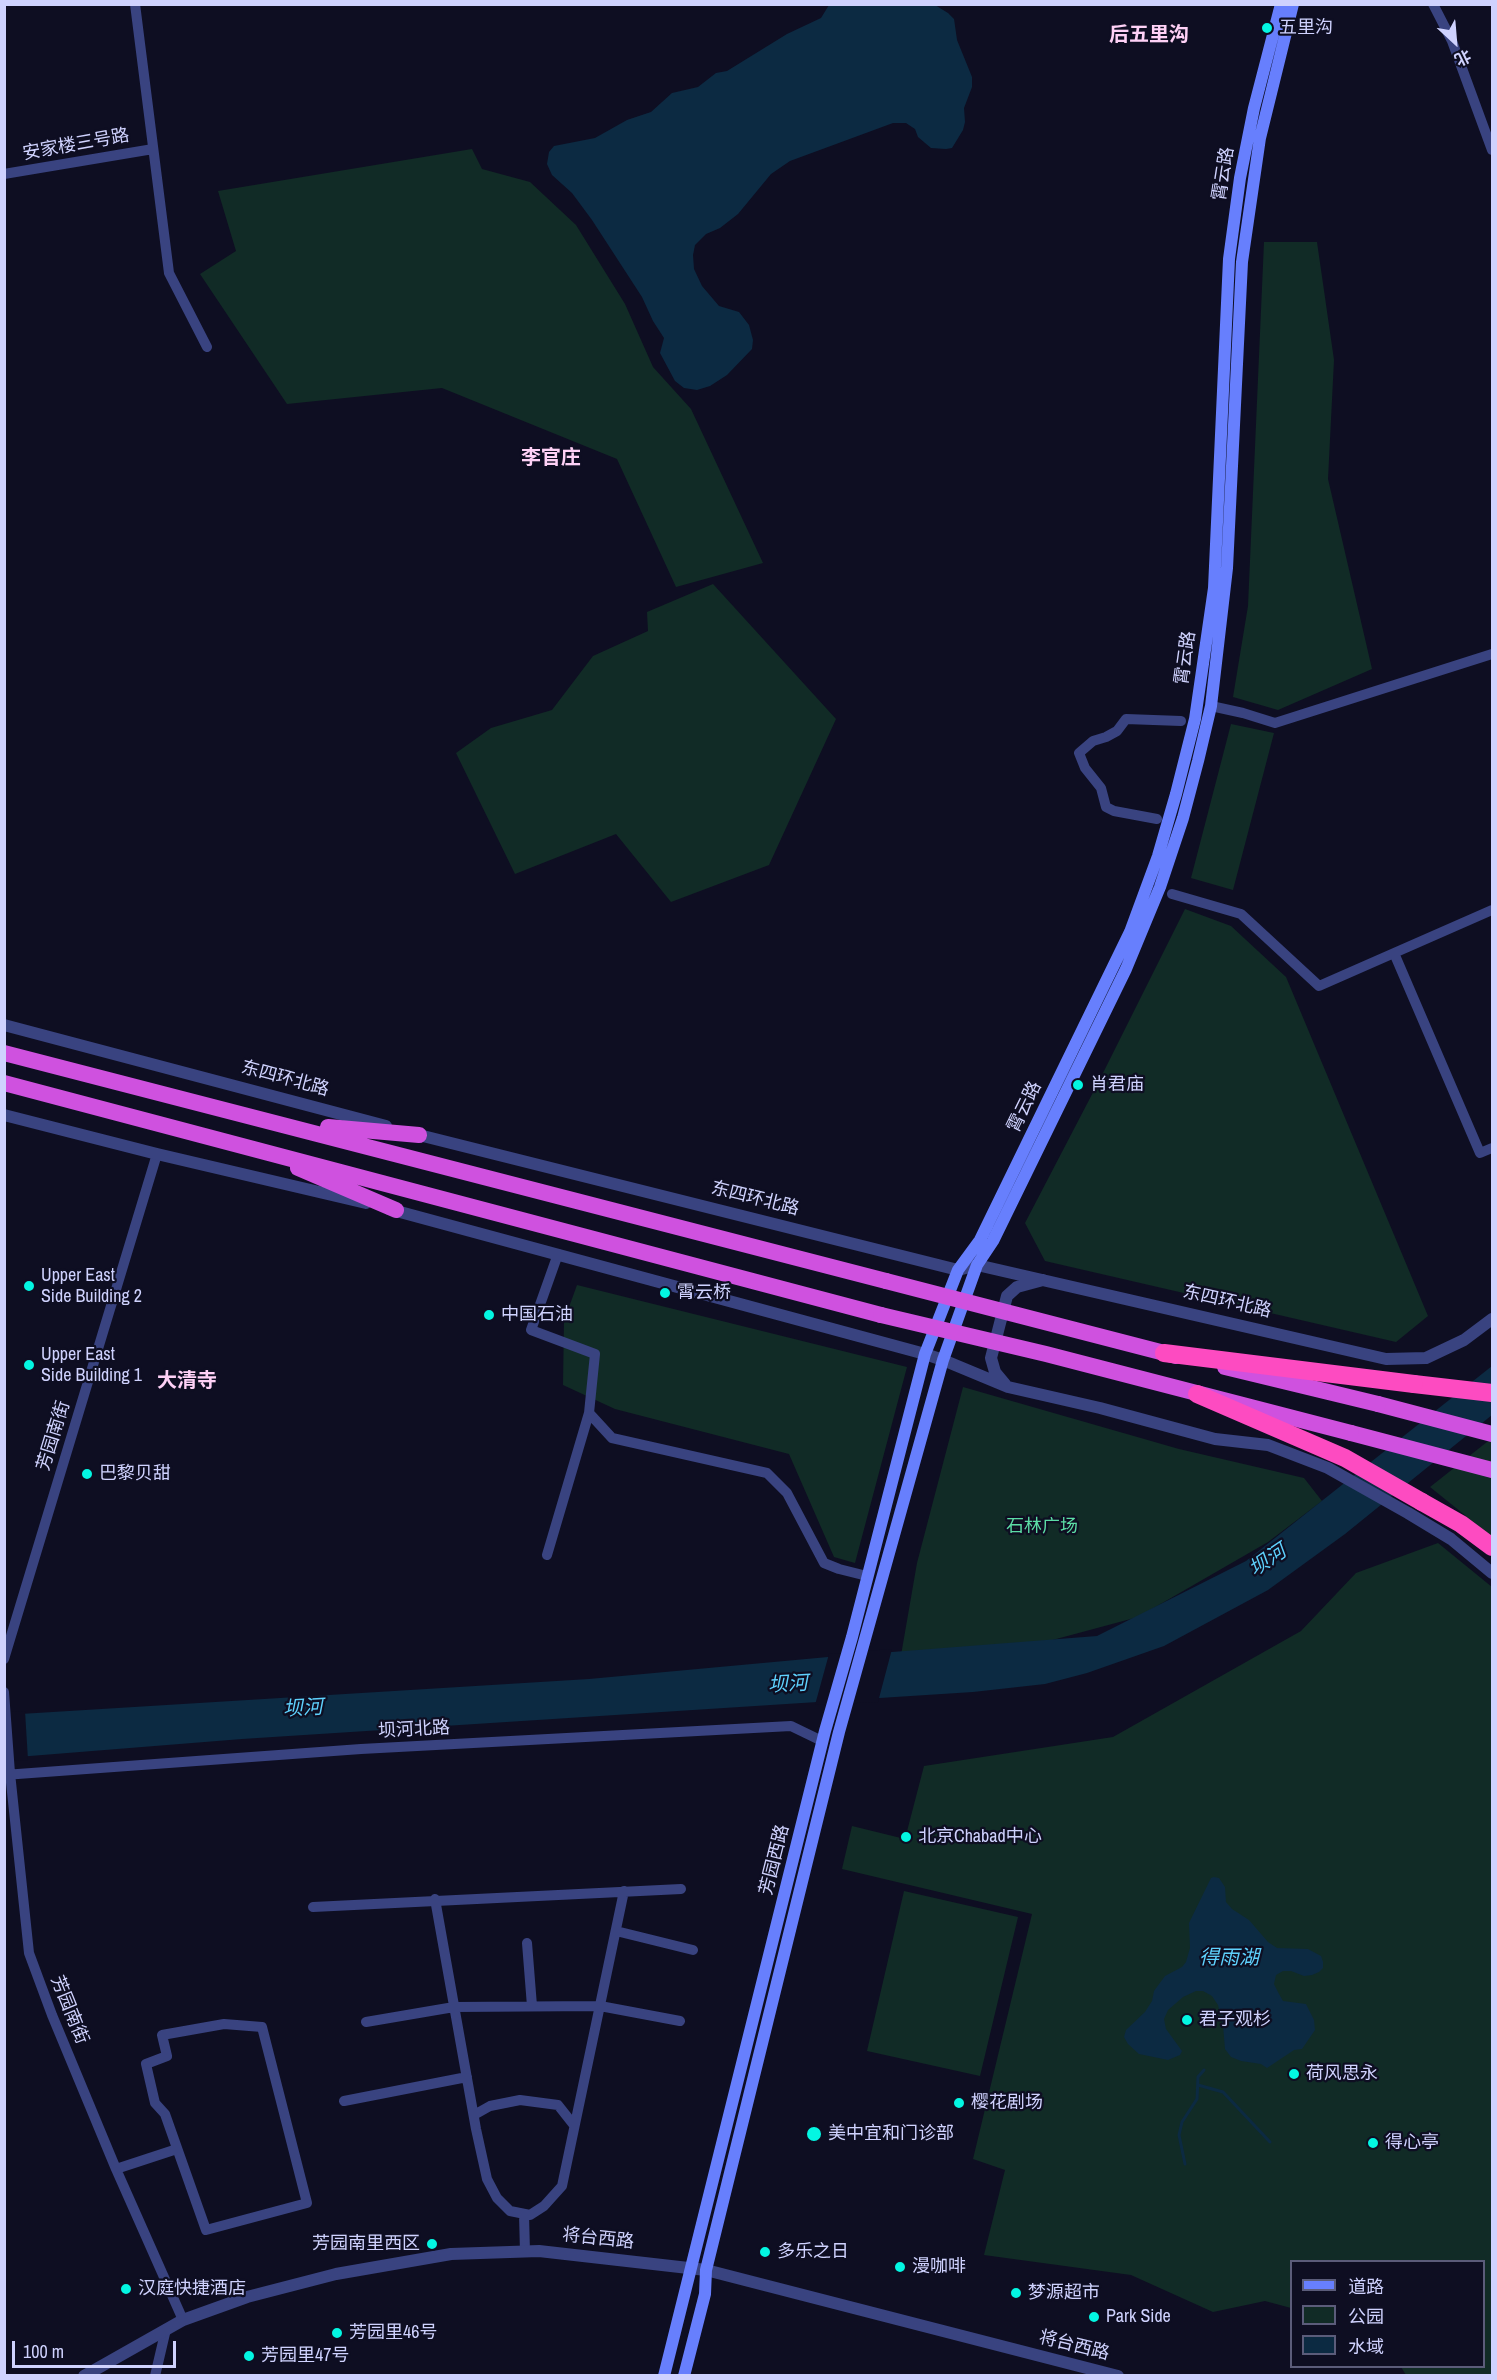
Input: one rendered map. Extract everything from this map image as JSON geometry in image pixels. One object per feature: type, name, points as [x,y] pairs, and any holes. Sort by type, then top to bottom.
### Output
[{"type":"highway","points":[[4,1053],[1164,1353],[1492,1434]]},
{"type":"highway","points":[[4,1083],[881,1315],[1046,1354],[1492,1470]]},
{"type":"highway","points":[[277,1122],[419,1136]]},
{"type":"highway","points":[[245,1145],[396,1210]]},
{"type":"highway","points":[[1164,1353],[1492,1393]]},
{"type":"highway","points":[[1197,1394],[1345,1458],[1415,1508],[1461,1524],[1492,1547]]},
{"type":"main road","name":"霄云路","points":[[925,1354],[958,1270],[980,1240],[1127,940],[1158,856],[1176,794],[1195,719],[1214,588],[1229,259],[1240,178],[1254,108],[1281,4]]},
{"type":"main road","name":"霄云路","points":[[943,1360],[977,1265],[993,1241],[1126,969],[1154,903],[1182,818],[1211,706],[1227,567],[1242,262],[1260,138],[1293,4]]},
{"type":"main road","name":"芳园西路","points":[[664,2376],[693,2268],[824,1736],[925,1354]]},
{"type":"main road","name":"芳园西路","points":[[684,2376],[705,2294],[706,2270],[839,1732],[943,1360]]},
{"type":"street","points":[[135,4],[169,273],[207,347]]},
{"type":"street","points":[[1433,4],[1452,41],[1492,150]]},
{"type":"street","name":"安家楼三号路","points":[[4,174],[153,149]]},
{"type":"street","points":[[1211,706],[1275,723],[1492,654]]},
{"type":"street","points":[[1157,819],[1114,811],[1106,807],[1101,788],[1085,768],[1078,753],[1093,741],[1106,738],[1116,731],[1126,719],[1181,721]]},
{"type":"street","points":[[1172,894],[1241,914],[1319,986],[1492,910]]},
{"type":"street","points":[[1394,953],[1480,1153],[1492,1148]]},
{"type":"street","name":"东四环北路","points":[[4,1025],[419,1136],[958,1270],[977,1265],[1047,1279],[1386,1359],[1426,1358],[1464,1340],[1492,1319]]},
{"type":"street","points":[[4,1115],[157,1154],[396,1210],[925,1354],[1008,1387],[1100,1408],[1215,1439],[1268,1445],[1328,1468],[1415,1508],[1492,1573]]},
{"type":"street","name":"芳园南街","points":[[4,1659],[157,1154]]},
{"type":"street","points":[[547,1555],[589,1413],[595,1354],[531,1330],[558,1254]]},
{"type":"street","points":[[1008,1387],[994,1372],[991,1358],[1007,1296],[1017,1287],[1047,1279]]},
{"type":"street","points":[[589,1413],[612,1438],[767,1473],[787,1492],[824,1563],[867,1576]]},
{"type":"street","name":"芳园南街","points":[[4,1692],[8,1771],[29,1953],[52,2015],[116,2169],[183,2320]]},
{"type":"street","name":"坝河北路","points":[[8,1771],[791,1726],[824,1736]]},
{"type":"street","points":[[313,1907],[435,1899],[681,1889]]},
{"type":"street","points":[[435,1899],[487,2179],[497,2198],[510,2211],[530,2215],[544,2206],[562,2186],[573,2124],[624,1891]]},
{"type":"street","points":[[616,1931],[693,1950]]},
{"type":"street","points":[[527,1942],[532,2006]]},
{"type":"street","points":[[366,2022],[454,2007],[532,2006],[600,2006],[680,2021]]},
{"type":"street","points":[[224,2024],[262,2027],[308,2203],[206,2230],[177,2149],[165,2114],[155,2103],[146,2064],[167,2056],[162,2035],[224,2024]]},
{"type":"street","points":[[344,2101],[467,2077]]},
{"type":"street","points":[[474,2115],[490,2106],[520,2100],[558,2105],[573,2124]]},
{"type":"street","points":[[116,2169],[177,2149]]},
{"type":"street","points":[[524,2214],[525,2252]]},
{"type":"street","name":"将台西路","points":[[84,2376],[183,2320],[247,2297],[336,2274],[451,2254],[539,2251],[706,2270],[1118,2376]]},
{"type":"street","points":[[154,2376],[166,2329]]},
{"type":"green space","points":[[472,149],[482,169],[530,182],[576,225],[625,304],[653,367],[691,409],[763,563],[676,587],[617,459],[442,388],[287,404],[200,274],[236,251],[218,191]]},
{"type":"green space","points":[[1264,242],[1317,242],[1334,360],[1328,479],[1372,669],[1278,710],[1233,697],[1248,606]]},
{"type":"green space","points":[[713,584],[836,719],[769,865],[671,902],[616,834],[515,874],[456,753],[491,728],[552,710],[593,656],[648,631],[647,612]]},
{"type":"green space","points":[[1231,724],[1274,733],[1233,890],[1191,878]]},
{"type":"green space","points":[[1185,909],[1231,926],[1286,977],[1428,1316],[1396,1342],[1045,1261],[1025,1223]]},
{"type":"green space","points":[[577,1285],[907,1367],[855,1563],[834,1557],[789,1454],[615,1409],[563,1385],[564,1321]]},
{"type":"green space","name":"石林广场","points":[[963,1387],[1179,1449],[1304,1478],[1322,1501],[1268,1542],[1138,1617],[1034,1645],[900,1661],[917,1563]]},
{"type":"green space","points":[[1492,1438],[1492,1537],[1430,1487]]},
{"type":"green space","points":[[1438,1543],[1492,1587],[1492,2375],[1406,2375],[1402,2368],[1485,2368],[1485,2260],[1290,2260],[1290,2308],[1265,2301],[1213,2312],[1131,2275],[984,2255],[1005,2170],[973,2159],[1032,1914],[842,1869],[852,1826],[905,1839],[924,1766],[1113,1737],[1301,1631],[1356,1573]]},
{"type":"green space","points":[[904,1891],[1018,1917],[980,2076],[867,2051]]},
{"type":"water","points":[[829,5],[935,5],[948,13],[954,19],[957,40],[972,77],[972,87],[964,108],[963,130],[952,148],[931,148],[918,137],[915,129],[906,123],[893,123],[790,161],[771,174],[738,214],[720,228],[706,234],[695,245],[694,269],[702,286],[719,306],[739,312],[749,325],[753,340],[752,349],[727,375],[710,386],[697,390],[684,388],[675,381],[660,353],[664,338],[642,297],[592,220],[572,193],[552,175],[547,164],[549,152],[554,146],[595,138],[627,120],[651,112],[672,93],[698,87],[716,73],[727,71],[787,34],[821,18]]},
{"type":"water","name":"坝河","points":[[1492,1366],[1492,1415],[1345,1534],[1268,1590],[1164,1646],[1087,1673],[1045,1684],[973,1692],[242,1739],[5,1758],[4,1715],[589,1679],[1097,1636],[1246,1561]]},
{"type":"water","name":"得雨湖","points":[[1211,1878],[1219,1878],[1225,1887],[1226,1902],[1232,1909],[1249,1920],[1268,1942],[1277,1948],[1308,1949],[1321,1956],[1323,1962],[1323,1968],[1312,1975],[1304,1976],[1291,1971],[1283,1971],[1276,1975],[1274,1984],[1283,2001],[1306,2004],[1314,2020],[1315,2030],[1302,2049],[1294,2050],[1267,2068],[1261,2064],[1231,2057],[1225,2049],[1218,2005],[1212,1996],[1203,1991],[1196,1991],[1183,1997],[1168,2010],[1164,2019],[1166,2029],[1182,2051],[1180,2055],[1168,2060],[1139,2054],[1124,2037],[1126,2030],[1145,2012],[1152,2001],[1154,1991],[1165,1976],[1182,1967],[1186,1962],[1190,1948],[1189,1923]]},
{"type":"pier","points":[[892,1649],[878,1702],[815,1705],[829,1654]]},
{"type":"pier","points":[[25,1711],[28,1760],[4,1761],[4,1712]]},
{"type":"waterway","points":[[1185,2164],[1179,2135],[1182,2122],[1197,2099],[1198,2077],[1204,2070]]},
{"type":"waterway","points":[[1198,2085],[1223,2092],[1270,2142]]},
{"type":"place","name":"五里沟","points":[[1267,28]]},
{"type":"place","name":"肖君庙","points":[[1078,1085]]},
{"type":"place","name":"Upper East Side Building 2","points":[[29,1286]]},
{"type":"place","name":"霄云桥","points":[[665,1293]]},
{"type":"place","name":"中国石油","points":[[489,1315]]},
{"type":"place","name":"Upper East Side Building 1","points":[[29,1365]]},
{"type":"place","name":"巴黎贝甜","points":[[87,1474]]},
{"type":"place","name":"北京Chabad中心","points":[[906,1837]]},
{"type":"place","name":"君子观杉","points":[[1187,2020]]},
{"type":"place","name":"荷风思永","points":[[1294,2074]]},
{"type":"place","name":"樱花剧场","points":[[959,2103]]},
{"type":"place","name":"美中宜和门诊部","points":[[814,2134]]},
{"type":"place","name":"得心亭","points":[[1373,2143]]},
{"type":"place","name":"芳园南里西区","points":[[432,2244]]},
{"type":"place","name":"多乐之日","points":[[765,2252]]},
{"type":"place","name":"漫咖啡","points":[[900,2267]]},
{"type":"place","name":"汉庭快捷酒店","points":[[126,2289]]},
{"type":"place","name":"梦源超市","points":[[1016,2293]]},
{"type":"place","name":"Park Side","points":[[1094,2317]]},
{"type":"place","name":"芳园里46号","points":[[337,2333]]},
{"type":"place","name":"芳园里47号","points":[[249,2356]]},
{"type":"district","name":"后五里沟","points":[[1149,36]]},
{"type":"district","name":"李官庄","points":[[551,459]]},
{"type":"district","name":"大清寺","points":[[187,1382]]}]
